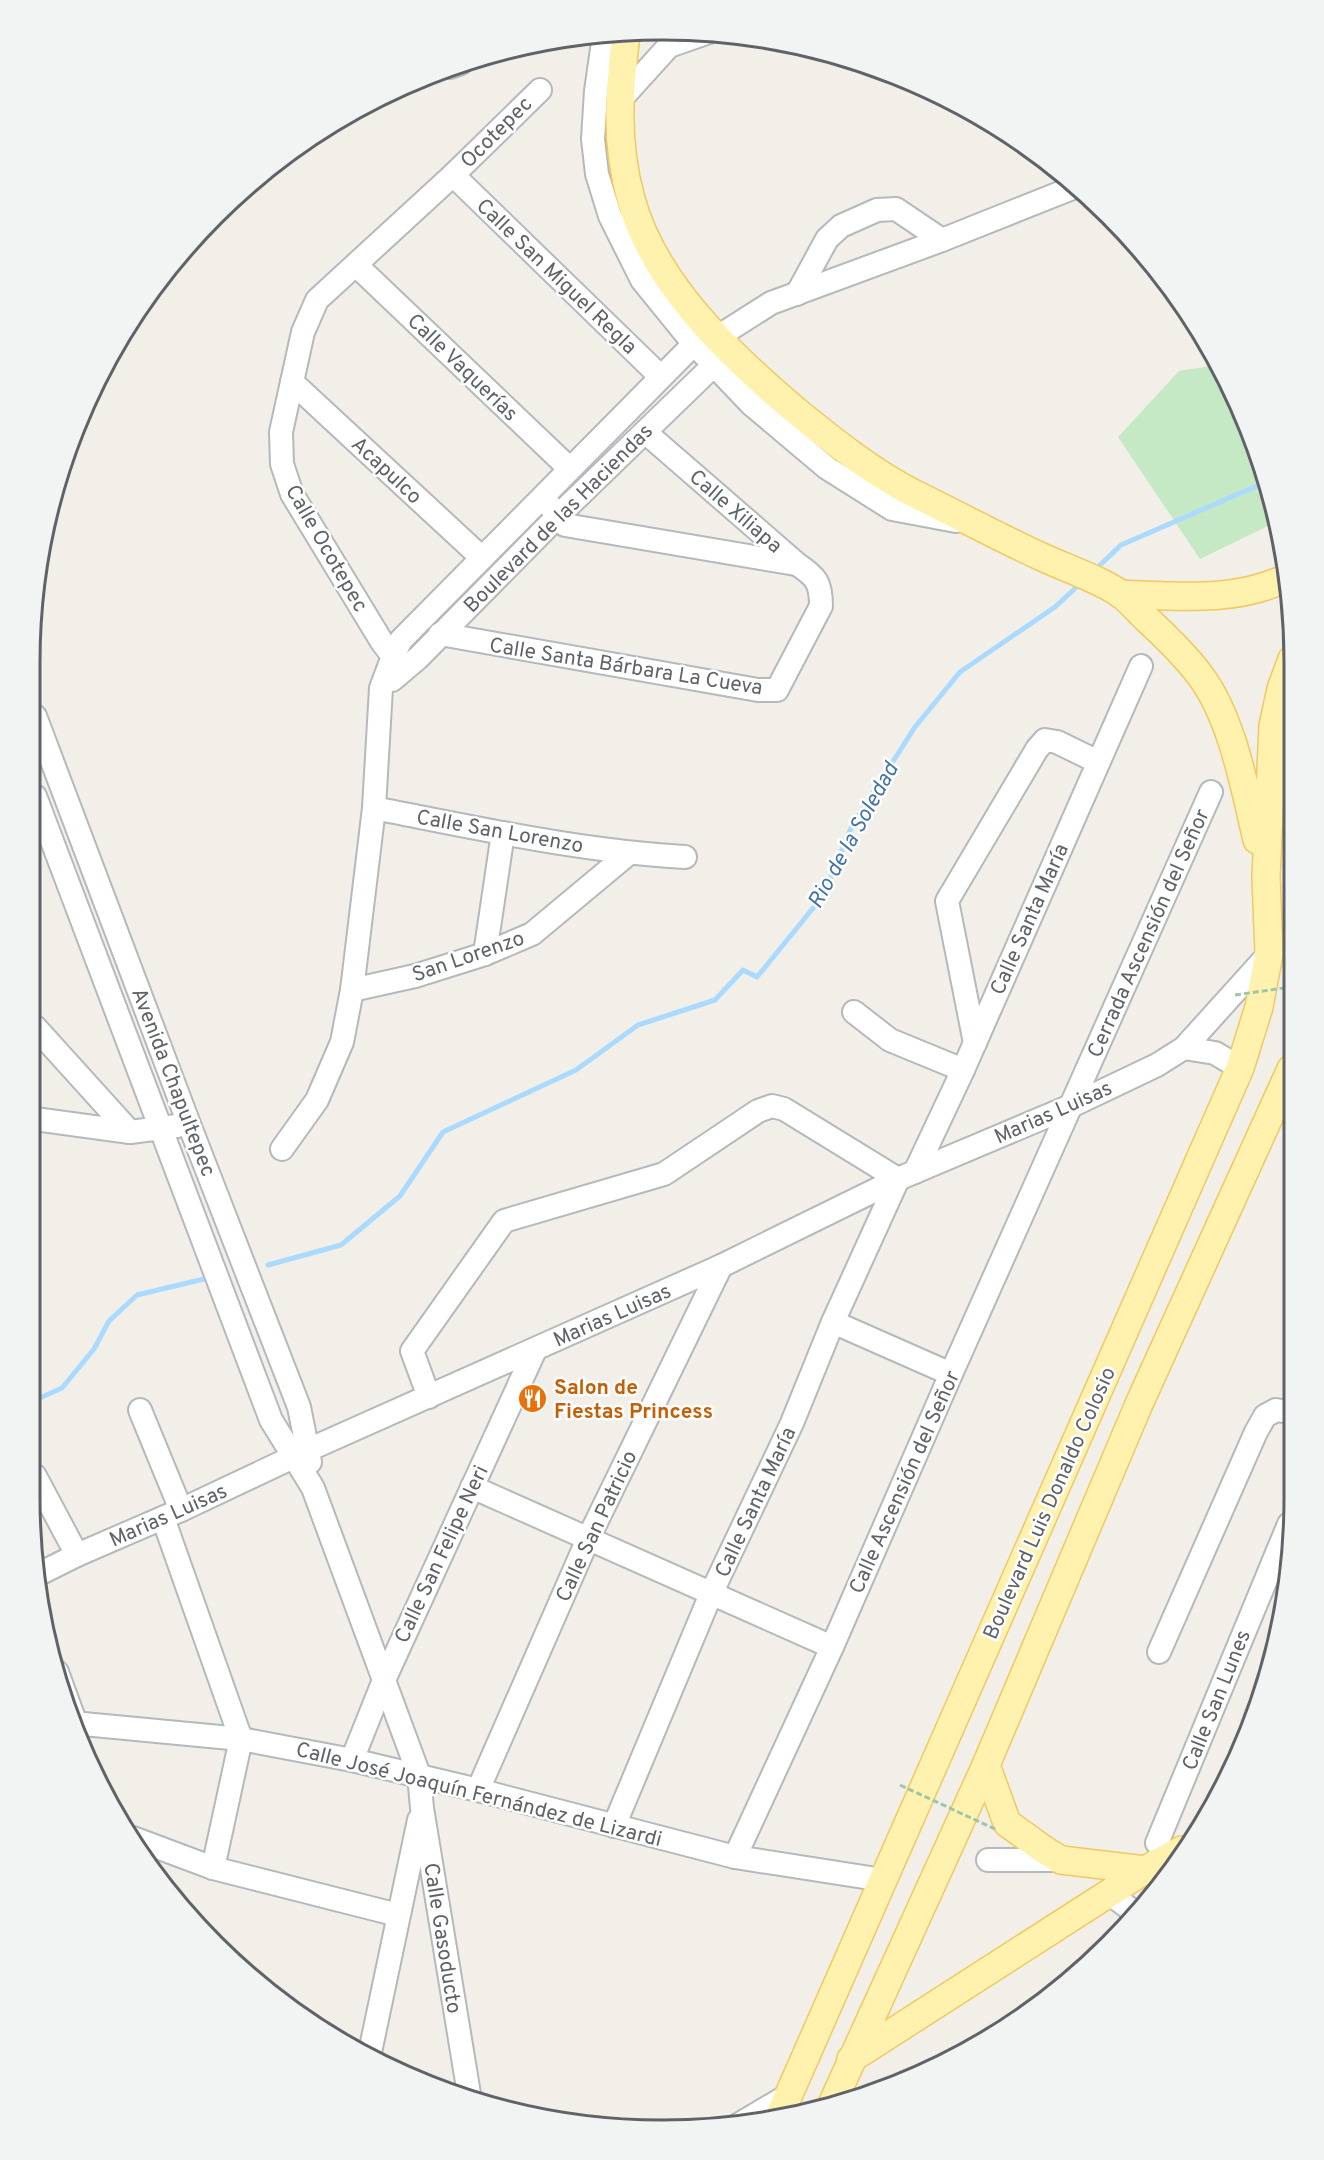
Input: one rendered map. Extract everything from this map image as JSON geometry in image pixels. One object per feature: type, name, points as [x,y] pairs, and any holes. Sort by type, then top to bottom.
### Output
[{"type":"main road","points":[[625,42],[618,125],[631,199],[644,234],[705,341],[771,389],[858,459],[909,491],[1015,545],[1113,590],[1176,647],[1201,676],[1225,720],[1245,788],[1266,877]]},
{"type":"main road","points":[[1113,590],[1178,596],[1229,595],[1278,582]]},
{"type":"main road","points":[[1266,877],[1273,726],[1284,681]]},
{"type":"main road","name":"Boulevard Luis Donaldo Colosio","points":[[783,2106],[1240,1068],[1259,1007],[1269,954],[1266,877]]},
{"type":"main road","name":"Boulevard Luis Donaldo Colosio","points":[[836,2094],[986,1766],[1139,1404],[1284,1084]]},
{"type":"main road","points":[[986,1766],[1007,1824],[1061,1860],[1145,1870]]},
{"type":"main road","points":[[851,2059],[1145,1870],[1169,1847]]},
{"type":"street","points":[[620,100],[670,40]]},
{"type":"street","points":[[603,44],[596,91],[594,139],[597,174],[610,216],[642,280],[705,341],[714,365],[752,404],[826,468],[892,509],[984,528]]},
{"type":"street","name":"Ocotepec","points":[[453,175],[540,90]]},
{"type":"street","name":"Calle Ocotepec","points":[[398,663],[382,642],[292,494],[282,464],[281,432],[303,332],[317,300],[453,175]]},
{"type":"street","name":"Calle San Miguel Regla","points":[[453,175],[661,376]]},
{"type":"street","name":"Boulevard de las Haciendas","points":[[398,663],[401,640],[661,376],[705,341],[771,303],[942,240],[1066,190]]},
{"type":"street","points":[[797,294],[827,239],[841,226],[877,210],[896,209],[942,240]]},
{"type":"street","name":"Calle Vaquerías","points":[[356,265],[570,469]]},
{"type":"street","name":"Boulevard de las Haciendas","points":[[398,663],[441,634],[558,516],[714,365]]},
{"type":"street","name":"Acapulco","points":[[292,382],[482,558]]},
{"type":"street","name":"Calle Xiliapa","points":[[645,432],[816,578],[821,593]]},
{"type":"street","points":[[541,497],[565,525],[797,564]]},
{"type":"street","name":"Calle Santa Bárbara La Cueva","points":[[441,634],[758,690],[777,690],[821,606],[821,593]]},
{"type":"street","points":[[282,1149],[317,1100],[342,1042],[352,990],[374,808],[381,688],[398,663]]},
{"type":"street","name":"Calle Santa María","points":[[614,1826],[711,1594],[792,1423],[833,1322],[906,1176],[963,1070],[1141,666]]},
{"type":"street","name":"Avenida Chapultepec","points":[[40,729],[299,1407],[301,1453]]},
{"type":"street","points":[[975,1043],[947,901],[1037,749],[1045,740],[1057,742],[1098,762]]},
{"type":"street","name":"Cerrada Ascensión del Señor","points":[[1071,1106],[1211,792]]},
{"type":"street","name":"Calle San Lorenzo","points":[[374,808],[628,854],[685,857]]},
{"type":"street","name":"Avenida Chapultepec","points":[[40,809],[163,1129],[271,1420],[301,1453]]},
{"type":"street","points":[[485,954],[503,833]]},
{"type":"street","name":"San Lorenzo","points":[[352,990],[415,976],[485,954],[532,934],[628,854]]},
{"type":"street","name":"Marias Luisas","points":[[45,1571],[301,1453],[721,1266],[906,1176],[1071,1106],[1157,1065],[1184,1048],[1269,954]]},
{"type":"street","points":[[854,1012],[890,1040],[963,1070]]},
{"type":"street","points":[[40,1033],[130,1132]]},
{"type":"street","points":[[1184,1048],[1215,1053],[1240,1068]]},
{"type":"street","points":[[429,1397],[412,1351],[504,1221],[664,1174],[758,1111],[771,1106],[784,1109],[906,1176]]},
{"type":"street","name":"Calle Ascensión del Señor","points":[[735,1857],[832,1647],[1071,1106]]},
{"type":"street","points":[[40,1120],[130,1132],[189,1124]]},
{"type":"street","name":"Calle San Patricio","points":[[478,1790],[588,1539],[721,1266]]},
{"type":"street","points":[[833,1322],[951,1374]]},
{"type":"street","name":"Calle San Felipe Neri","points":[[352,1760],[384,1680],[535,1350]]},
{"type":"street","points":[[140,1410],[241,1739],[213,1868]]},
{"type":"street","points":[[1159,1652],[1256,1432],[1265,1416],[1276,1410],[1284,1410]]},
{"type":"street","name":"Calle Gasoducto","points":[[301,1453],[419,1775],[422,1808],[468,2089]]},
{"type":"street","points":[[40,1485],[77,1555]]},
{"type":"street","points":[[472,1487],[832,1647]]},
{"type":"street","name":"Calle San Lunes","points":[[1169,1847],[1281,1544]]},
{"type":"street","name":"Calle José Joaquín Fernández de Lizardi","points":[[84,1725],[241,1739],[352,1760],[419,1775],[735,1857],[883,1880]]},
{"type":"street","points":[[371,2047],[422,1808]]},
{"type":"street","points":[[145,1842],[213,1868],[398,1915]]},
{"type":"street","points":[[988,1860],[1061,1860]]},
{"type":"street","points":[[1109,1893],[1129,1908]]},
{"type":"path","points":[[1235,995],[1284,988]]},
{"type":"path","points":[[900,1785],[997,1830]]},
{"type":"green space","points":[[1208,366],[1236,424],[1251,462],[1268,526],[1200,559],[1118,437],[1179,371]]},
{"type":"waterway","points":[[1095,570],[1121,545],[1258,486]]},
{"type":"waterway","name":"Rio de la Soledad","points":[[268,1265],[341,1245],[400,1196],[443,1132],[576,1070],[638,1025],[715,1000],[743,970],[757,977],[823,896],[852,826],[915,727],[960,672],[1055,607],[1082,582]]},
{"type":"waterway","points":[[40,1398],[62,1388],[94,1349],[109,1321],[137,1295],[204,1279]]},
{"type":"place","name":"Salon de Fiestas Princess","points":[[533,1399]]}]
